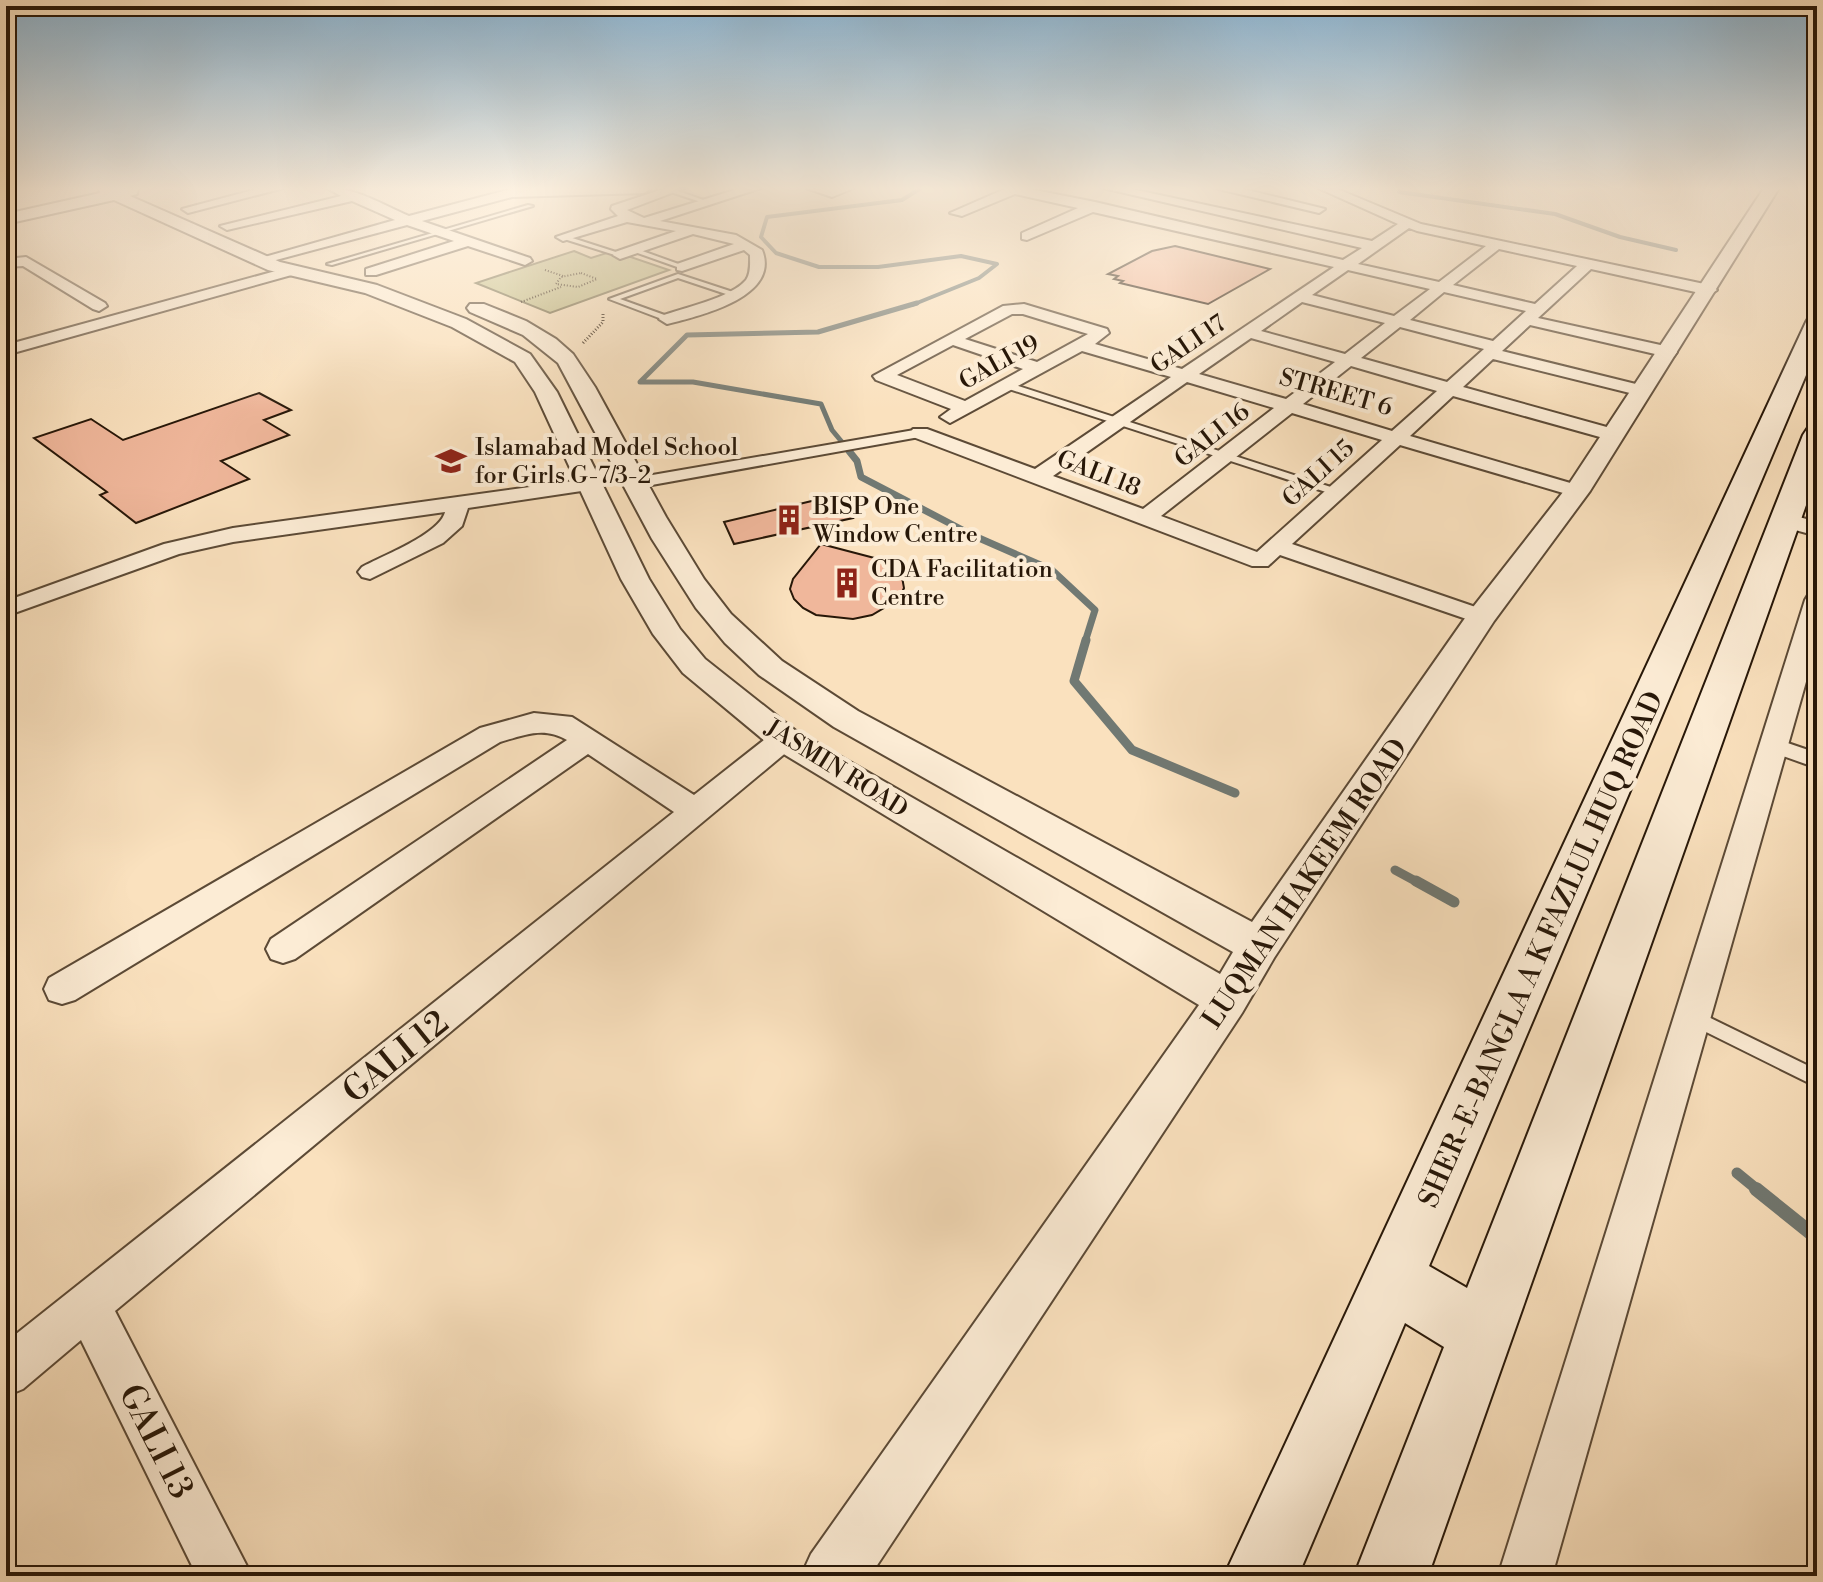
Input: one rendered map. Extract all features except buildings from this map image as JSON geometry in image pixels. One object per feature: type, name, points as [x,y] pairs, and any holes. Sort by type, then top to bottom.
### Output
[{"type":"main road","name":"SHER-E-BANGLA A K FAZLUL HUQ ROAD","points":[[1261,1576],[1817,322]]},
{"type":"main road","points":[[1391,1576],[1622,956],[1796,522],[1817,435]]},
{"type":"main road","points":[[1738,502],[1796,522]]},
{"type":"main road","points":[[1393,1280],[1482,1333]]},
{"type":"street","points":[[27,262],[99,306],[61,317]]},
{"type":"street","points":[[6,350],[290,262]]},
{"type":"street","name":"JASMIN ROAD","points":[[290,262],[330,264],[432,289],[528,331],[557,349],[572,365],[635,483],[705,601],[731,632],[817,702],[1259,946]]},
{"type":"street","name":"JASMIN ROAD","points":[[290,262],[459,323],[523,358],[546,392],[635,579],[668,634],[694,666],[777,734],[1227,1000]]},
{"type":"street","points":[[371,272],[403,262]]},
{"type":"street","points":[[682,267],[697,262]]},
{"type":"street","points":[[667,319],[735,294],[755,279],[756,262]]},
{"type":"street","points":[[1331,262],[1442,287],[1668,352]]},
{"type":"street","name":"GALI 17","points":[[1037,477],[1350,262]]},
{"type":"street","name":"GALI 16","points":[[1145,518],[1474,262]]},
{"type":"street","points":[[1583,262],[1709,290]]},
{"type":"street","name":"LUQMAN HAKEEM ROAD","points":[[833,1576],[1227,1000],[1259,946],[1481,617],[1577,491],[1726,262]]},
{"type":"street","name":"GALI 15","points":[[1268,554],[1589,263]]},
{"type":"street","points":[[1300,297],[1642,391]]},
{"type":"street","name":"GALI 19","points":[[920,433],[1101,333],[1017,307],[950,339]]},
{"type":"street","points":[[1248,332],[1614,435]]},
{"type":"street","points":[[967,408],[882,376],[950,339],[1037,368]]},
{"type":"street","name":"STREET 6","points":[[1080,345],[1577,491]]},
{"type":"street","points":[[635,483],[920,433]]},
{"type":"street","name":"GALI 18","points":[[920,433],[1145,518],[1481,617]]},
{"type":"street","points":[[6,609],[172,549],[233,535],[588,485]]},
{"type":"street","points":[[370,572],[435,538],[454,521],[458,502]]},
{"type":"street","points":[[1525,1576],[1816,608]]},
{"type":"street","points":[[777,734],[817,702]]},
{"type":"street","points":[[62,989],[490,735],[534,722],[562,724],[696,811]]},
{"type":"street","name":"GALI 12","points":[[6,1372],[696,811],[777,734]]},
{"type":"street","points":[[283,949],[588,740]]},
{"type":"street","points":[[1773,745],[1817,761]]},
{"type":"street","name":"GALI 13","points":[[88,1305],[225,1576]]},
{"type":"lane","points":[[330,264],[338,262]]},
{"type":"lane","points":[[662,262],[682,267]]},
{"type":"lane","points":[[667,319],[613,299],[678,276],[735,294]]},
{"type":"lane","points":[[1006,385],[1336,492]]},
{"type":"lane","points":[[1692,1017],[1817,1079]]},
{"type":"path","points":[[521,302],[561,287],[585,286],[597,279],[588,274],[564,276],[545,270]]},
{"type":"path","points":[[561,287],[555,281],[564,276]]},
{"type":"shaded area","points":[[541,262],[645,262],[669,270],[550,313],[476,283]]},
{"type":"waterway","points":[[803,262],[819,267],[878,267],[917,262]]},
{"type":"waterway","points":[[917,303],[979,278],[997,264],[987,262]]},
{"type":"waterway","points":[[851,453],[832,430],[821,404],[693,382],[640,382],[687,335],[818,332],[917,303]]},
{"type":"waterway","points":[[912,305],[917,303]]},
{"type":"waterway","points":[[849,451],[857,461],[861,477],[972,535],[1052,570],[1095,610],[1085,642]]},
{"type":"waterway","points":[[1086,640],[1074,681],[1132,750],[1235,793]]},
{"type":"waterway","points":[[1395,870],[1419,883]]},
{"type":"waterway","points":[[1416,881],[1454,902]]},
{"type":"waterway","points":[[1737,1173],[1759,1191]]},
{"type":"waterway","points":[[1756,1189],[1817,1238]]},
{"type":"place","name":"Islamabad Model School for Girls G-7/3-2","points":[[451,461]]},
{"type":"place","name":"BISP One Window Centre","points":[[789,520]]},
{"type":"place","name":"CDA Facilitation Centre","points":[[847,583]]}]
